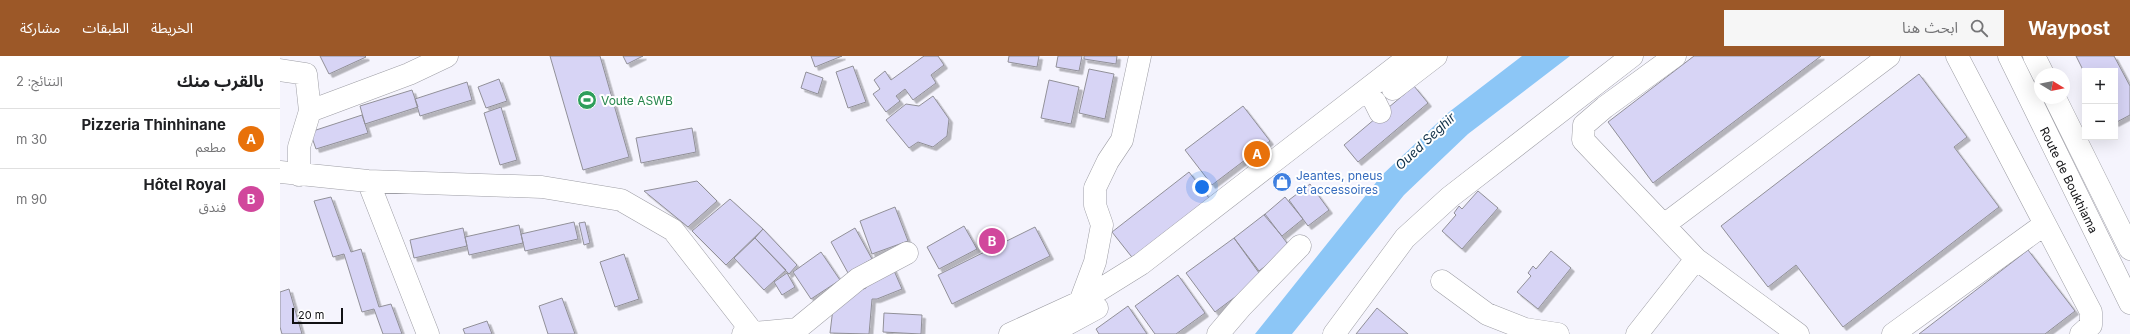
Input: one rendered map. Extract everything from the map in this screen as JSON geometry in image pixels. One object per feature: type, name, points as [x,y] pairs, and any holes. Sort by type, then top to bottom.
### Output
[{"type":"street","points":[[310,111],[410,74],[447,56]]},
{"type":"street","points":[[1010,334],[1080,302],[1141,264],[1410,56]]},
{"type":"street","points":[[1049,334],[1086,315],[1171,260],[1378,107],[1436,56]]},
{"type":"street","points":[[1334,334],[1406,238],[1450,197],[1632,56]]},
{"type":"street","points":[[1675,56],[1605,107],[1584,126],[1583,140],[1696,259],[1798,334]]},
{"type":"street","points":[[1664,225],[1889,56]]},
{"type":"street","points":[[1957,56],[2092,312],[2090,325],[2081,334]]},
{"type":"street","name":"Route de Boukhiama","points":[[2009,56],[2130,303]]},
{"type":"street","points":[[2034,56],[2040,68]]},
{"type":"street","points":[[1080,302],[1095,262],[1102,225],[1095,205],[1095,188],[1108,161],[1122,140],[1143,58]]},
{"type":"street","points":[[280,70],[303,65],[310,111],[290,173],[368,181],[542,187],[621,200],[673,230],[752,334],[797,329],[858,279],[907,253]]},
{"type":"street","name":"Route de Boukhiama","points":[[2058,104],[2130,249]]},
{"type":"street","points":[[368,181],[428,334]]},
{"type":"street","points":[[1893,334],[2045,224]]},
{"type":"street","points":[[1218,334],[1241,306],[1300,246]]},
{"type":"street","points":[[1637,334],[1696,259]]},
{"type":"street","points":[[1442,281],[1487,314],[1525,329],[1558,334]]},
{"type":"water","name":"Oued Seghir","points":[[1522,56],[1570,56],[1468,134],[1404,195],[1292,334],[1255,334],[1382,175],[1449,112]]},
{"type":"building","points":[[320,56],[365,56],[366,57],[329,74]]},
{"type":"building","points":[[550,56],[600,56],[629,157],[583,170]]},
{"type":"building","points":[[623,56],[643,56],[627,64]]},
{"type":"building","points":[[811,56],[842,56],[815,67]]},
{"type":"building","points":[[924,56],[938,56],[944,65],[931,75],[936,83],[913,100],[905,89],[896,96],[900,101],[886,112],[873,94],[880,89],[874,80],[885,71],[891,80]]},
{"type":"building","points":[[1009,56],[1039,56],[1037,67],[1008,62]]},
{"type":"building","points":[[1058,56],[1082,56],[1079,71],[1056,67]]},
{"type":"building","points":[[1084,56],[1117,56],[1116,64],[1084,59]]},
{"type":"building","points":[[1694,56],[1821,56],[1653,183],[1608,122]]},
{"type":"building","points":[[2076,56],[2114,56],[2130,86],[2130,115],[2118,121],[2118,68],[2082,68]]},
{"type":"building","points":[[853,66],[866,102],[848,108],[836,72]]},
{"type":"building","points":[[1089,69],[1114,74],[1105,119],[1079,113]]},
{"type":"building","points":[[806,72],[823,78],[818,94],[801,88]]},
{"type":"building","points":[[1919,74],[1967,137],[1954,147],[1999,207],[1843,327],[1796,265],[1768,287],[1721,226]]},
{"type":"building","points":[[499,79],[507,101],[486,108],[478,87]]},
{"type":"building","points":[[1049,80],[1079,87],[1071,124],[1041,118]]},
{"type":"building","points":[[467,82],[472,100],[420,116],[415,99]]},
{"type":"building","points":[[1414,86],[1428,103],[1358,162],[1344,145]]},
{"type":"building","points":[[412,90],[418,107],[365,124],[360,106]]},
{"type":"building","points":[[933,96],[949,119],[947,136],[933,147],[918,142],[909,148],[886,120],[906,104],[919,106]]},
{"type":"building","points":[[1243,106],[1270,141],[1212,185],[1185,150]]},
{"type":"building","points":[[501,107],[517,160],[500,165],[484,113]]},
{"type":"building","points":[[362,115],[368,133],[316,149],[310,132]]},
{"type":"building","points":[[692,128],[696,152],[641,163],[636,138]]},
{"type":"building","points":[[1189,172],[1212,202],[1135,261],[1112,232]]},
{"type":"building","points":[[697,181],[717,201],[688,227],[644,191]]},
{"type":"building","points":[[1310,184],[1329,210],[1308,226],[1289,200]]},
{"type":"building","points":[[1478,191],[1498,208],[1462,249],[1442,231],[1456,215],[1454,213],[1459,206],[1462,209]]},
{"type":"building","points":[[331,197],[351,252],[361,249],[379,307],[391,304],[402,334],[383,334],[374,309],[362,312],[344,254],[333,257],[314,201]]},
{"type":"building","points":[[1285,197],[1303,219],[1282,236],[1264,215]]},
{"type":"building","points":[[730,199],[763,229],[726,265],[692,231]]},
{"type":"building","points":[[895,207],[908,241],[872,254],[860,221]]},
{"type":"building","points":[[1265,214],[1290,247],[1259,271],[1234,238]]},
{"type":"building","points":[[574,222],[578,239],[525,251],[521,234]]},
{"type":"building","points":[[585,222],[590,243],[584,245],[579,223]]},
{"type":"building","points":[[519,225],[523,243],[469,255],[465,237]]},
{"type":"building","points":[[964,226],[977,249],[939,269],[927,247]]},
{"type":"building","points":[[1035,227],[1050,256],[952,304],[938,275]]},
{"type":"building","points":[[463,228],[467,246],[414,258],[410,240]]},
{"type":"building","points":[[855,228],[872,259],[848,273],[831,242]]},
{"type":"building","points":[[763,229],[797,265],[789,274],[755,238]]},
{"type":"building","points":[[755,238],[786,270],[764,290],[734,258]]},
{"type":"building","points":[[1234,238],[1262,277],[1215,312],[1186,273]]},
{"type":"building","points":[[2028,250],[2075,311],[2045,334],[1919,334]]},
{"type":"building","points":[[1551,251],[1571,268],[1538,309],[1517,292],[1531,276],[1528,273],[1533,266],[1536,269]]},
{"type":"building","points":[[821,252],[840,280],[811,299],[793,272]]},
{"type":"building","points":[[624,254],[639,299],[615,307],[600,262]]},
{"type":"building","points":[[892,266],[902,289],[877,299],[872,299],[869,334],[830,333],[834,300],[866,288],[868,277]]},
{"type":"building","points":[[787,273],[795,287],[782,295],[774,282]]},
{"type":"building","points":[[1178,275],[1205,313],[1176,334],[1155,334],[1135,306]]},
{"type":"building","points":[[289,289],[302,334],[282,334],[280,327],[280,292]]},
{"type":"building","points":[[562,298],[575,334],[548,334],[539,306]]},
{"type":"building","points":[[1128,306],[1147,334],[1099,334],[1096,329]]},
{"type":"building","points":[[1377,308],[1408,334],[1356,334]]},
{"type":"building","points":[[884,313],[922,315],[921,334],[883,332]]},
{"type":"building","points":[[487,321],[492,334],[465,334],[463,329]]},
{"type":"place","name":"Voute ASWB","points":[[587,100]]},
{"type":"place","name":"Pizzeria Thinhinane","points":[[1257,154]]},
{"type":"place","name":"Jeantes, pneus et accessoires","points":[[1282,182]]},
{"type":"place","name":"Hôtel Royal","points":[[992,241]]}]
